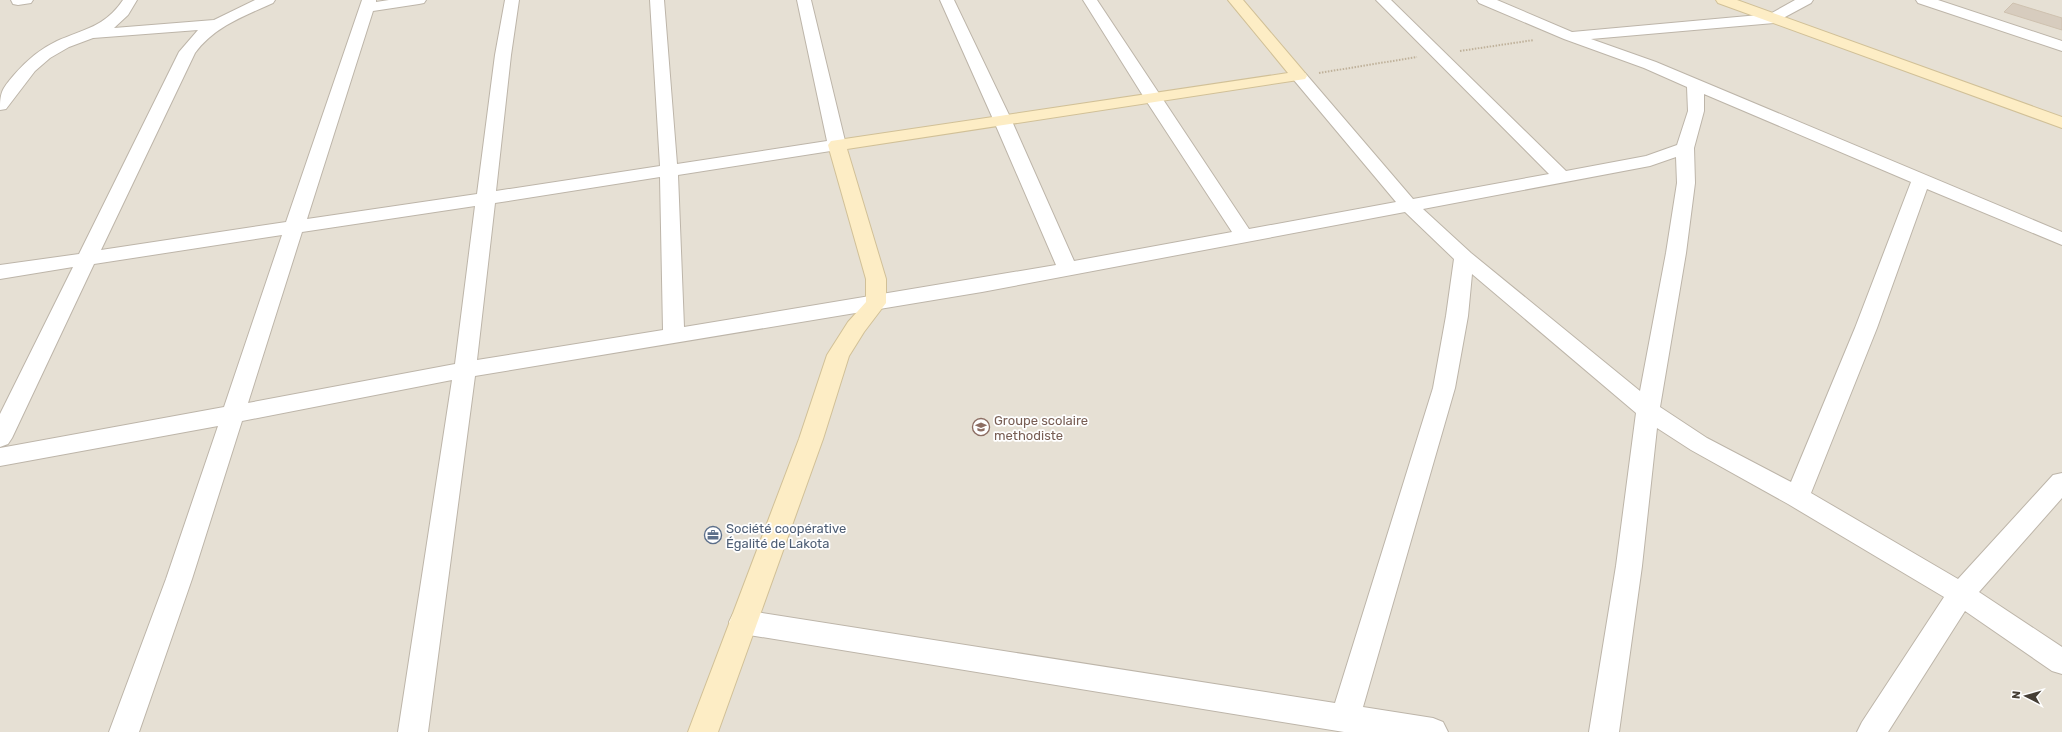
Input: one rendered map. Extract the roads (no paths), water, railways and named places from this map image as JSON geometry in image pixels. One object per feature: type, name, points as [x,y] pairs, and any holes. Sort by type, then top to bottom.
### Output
[{"type":"street","points":[[0,105],[23,74],[42,56],[58,47],[90,34],[119,17],[130,0]]},
{"type":"street","points":[[0,438],[45,342],[194,42],[216,24],[268,0]]},
{"type":"street","points":[[124,732],[179,579],[367,4],[419,0]]},
{"type":"street","points":[[413,732],[487,200],[503,55],[512,0]]},
{"type":"street","points":[[657,0],[669,172],[674,335]]},
{"type":"street","points":[[703,732],[811,439],[838,355],[856,327],[876,303],[876,280],[837,145],[804,0]]},
{"type":"street","points":[[947,0],[1002,119],[1067,268]]},
{"type":"street","points":[[1090,0],[1153,99],[1246,237]]},
{"type":"street","points":[[1235,0],[1409,206],[1464,256],[1648,410],[1699,444],[1797,498],[1961,594],[2062,662]]},
{"type":"street","points":[[1383,0],[1564,178]]},
{"type":"street","points":[[1484,0],[1569,36],[1650,65],[1921,181],[2062,239]]},
{"type":"street","points":[[1723,0],[2062,123]]},
{"type":"street","points":[[1569,36],[1774,18],[1806,0]]},
{"type":"street","points":[[1923,0],[2062,46]]},
{"type":"street","points":[[90,34],[216,24]]},
{"type":"street","points":[[0,272],[295,227],[487,200],[1002,119],[1153,99],[1299,76]]},
{"type":"street","points":[[1604,732],[1629,566],[1648,410],[1676,253],[1686,183],[1685,148],[1696,111],[1695,85]]},
{"type":"street","points":[[0,457],[464,370],[876,303],[1246,237],[1650,161],[1685,148]]},
{"type":"street","points":[[1797,498],[1866,328],[1921,181]]},
{"type":"street","points":[[1345,719],[1444,388],[1457,316],[1464,256]]},
{"type":"street","points":[[1872,732],[1961,594],[2062,482]]},
{"type":"street","points":[[743,622],[1433,732]]},
{"type":"place","name":"Groupe scolaire methodiste","points":[[981,427]]},
{"type":"place","name":"Société coopérative Égalité de Lakota","points":[[713,535]]}]
